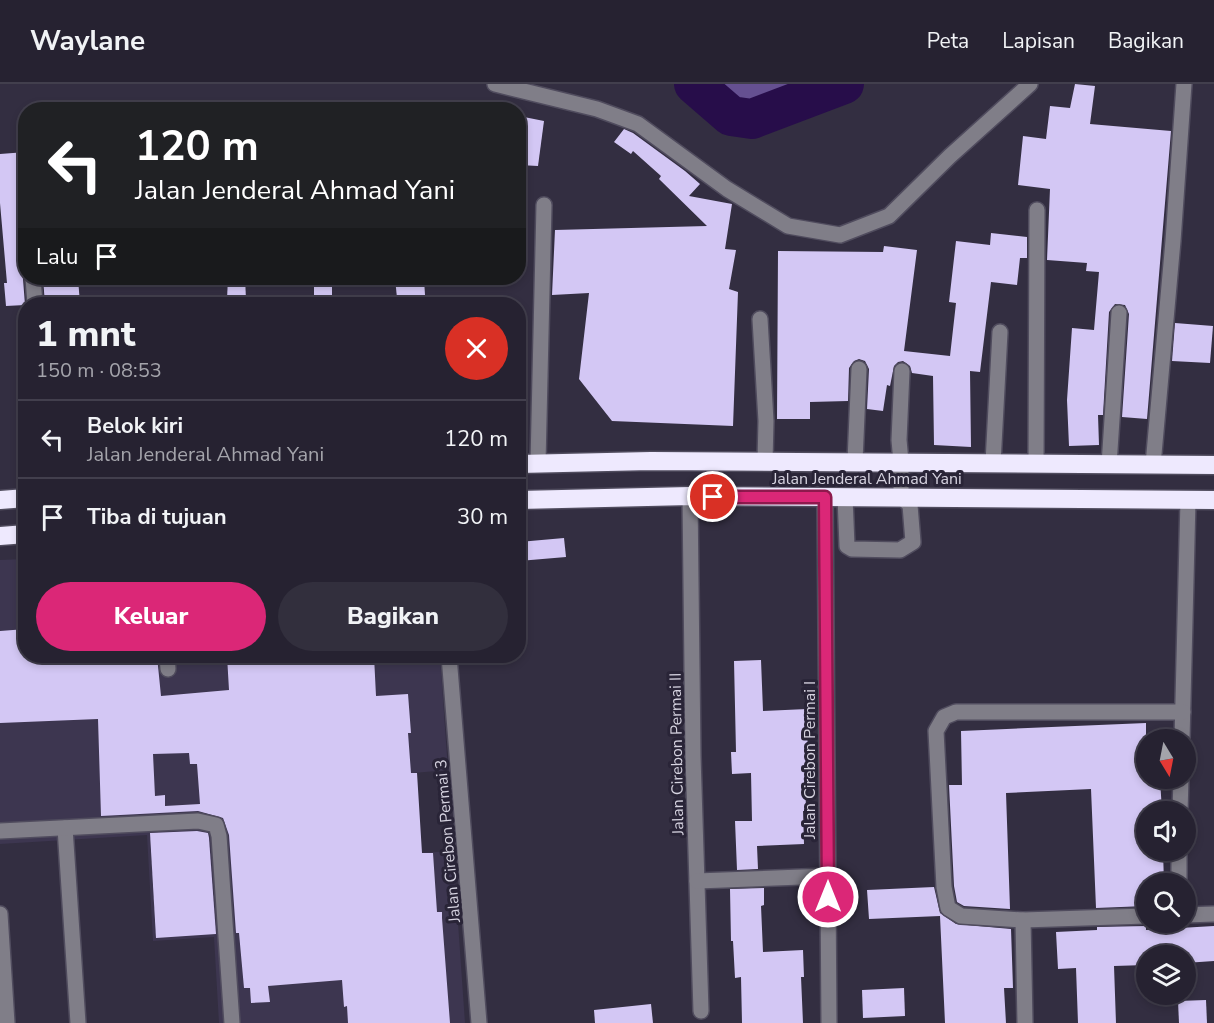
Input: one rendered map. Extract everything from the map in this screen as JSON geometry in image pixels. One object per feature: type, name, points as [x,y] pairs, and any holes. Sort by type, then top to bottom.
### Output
[{"type":"highway","name":"Jalan Jenderal Ahmad Yani","points":[[526,463],[765,461],[1214,465]]},
{"type":"highway","name":"Jalan Jenderal Ahmad Yani","points":[[526,500],[690,496],[1214,500]]},
{"type":"highway","points":[[0,500],[18,499]]},
{"type":"highway","points":[[0,536],[18,535]]},
{"type":"street","points":[[495,84],[597,109],[638,124],[727,189],[788,226],[840,235],[889,216],[950,156],[1030,84]]},
{"type":"street","points":[[1153,465],[1184,84]]},
{"type":"street","points":[[538,462],[544,205]]},
{"type":"street","points":[[1036,464],[1037,210]]},
{"type":"street","points":[[1108,465],[1119,313]]},
{"type":"street","points":[[760,319],[766,422],[765,461]]},
{"type":"street","points":[[993,463],[1000,332]]},
{"type":"street","points":[[855,462],[858,369]]},
{"type":"street","points":[[844,497],[847,546],[861,550],[900,550],[913,542],[910,505],[901,498],[899,440],[902,371]]},
{"type":"street","name":"Jalan Cirebon Permai II","points":[[690,496],[693,756],[701,1011]]},
{"type":"street","name":"Jalan Cirebon Permai I","points":[[825,497],[829,1023]]},
{"type":"street","points":[[1182,729],[1188,500]]},
{"type":"street","name":"Jalan Cirebon Permai 3","points":[[451,663],[479,1023]]},
{"type":"street","points":[[1136,916],[1023,920],[961,916],[948,908],[944,887],[936,731],[944,717],[956,712],[1183,712]]},
{"type":"street","points":[[0,831],[198,821],[216,825],[219,836],[232,1023]]},
{"type":"street","points":[[65,828],[78,1023]]},
{"type":"street","points":[[697,881],[828,876]]},
{"type":"street","points":[[0,914],[8,1023]]},
{"type":"street","points":[[1196,915],[1214,914]]},
{"type":"street","points":[[1023,920],[1025,1023]]},
{"type":"shaded area","points":[[705,84],[825,84],[782,101],[747,109],[729,104]]},
{"type":"shaded area","points":[[18,559],[18,663],[440,663],[448,770],[332,780],[334,858],[453,851],[465,1023],[219,1023],[214,937],[153,941],[147,835],[0,844],[0,560]]},
{"type":"building","points":[[1075,84],[1095,86],[1090,124],[1171,131],[1147,419],[1122,417],[1129,314],[1125,305],[1115,304],[1109,312],[1103,415],[1098,415],[1099,445],[1069,446],[1067,400],[1072,328],[1094,330],[1099,272],[1086,271],[1087,263],[1047,260],[1050,189],[1018,185],[1023,136],[1046,139],[1050,106],[1070,108]]},
{"type":"building","points":[[526,117],[544,121],[538,166],[526,165]]},
{"type":"building","points":[[624,129],[633,133],[700,184],[689,196],[732,204],[725,249],[736,250],[729,289],[738,292],[733,426],[612,421],[579,379],[589,293],[552,295],[555,230],[707,226],[659,179],[661,176],[633,151],[631,154],[614,142]]},
{"type":"building","points":[[18,153],[18,285],[23,285],[24,297],[18,297],[18,305],[6,306],[4,283],[7,283],[0,203],[0,154]]},
{"type":"building","points":[[991,233],[1027,237],[1027,258],[1020,258],[1017,285],[991,282],[980,372],[970,371],[971,447],[934,445],[933,376],[912,373],[910,366],[903,361],[894,366],[890,386],[887,385],[883,411],[867,409],[869,369],[865,361],[859,359],[854,361],[849,368],[848,401],[810,402],[810,419],[777,419],[778,251],[883,252],[884,246],[917,250],[904,351],[950,356],[956,303],[949,302],[956,241],[990,245]]},
{"type":"building","points":[[44,285],[79,285],[79,297],[44,297]]},
{"type":"building","points":[[228,285],[245,285],[246,297],[227,297]]},
{"type":"building","points":[[314,285],[332,285],[332,297],[314,297]]},
{"type":"building","points":[[396,285],[424,285],[425,295],[397,297]]},
{"type":"building","points":[[1175,323],[1213,326],[1210,363],[1172,361]]},
{"type":"building","points":[[564,538],[566,557],[526,560],[526,541]]},
{"type":"building","points":[[18,630],[18,663],[158,663],[161,696],[229,690],[227,663],[374,663],[376,696],[408,694],[411,773],[417,773],[422,853],[433,853],[437,912],[442,912],[450,1023],[348,1023],[342,980],[268,986],[270,1002],[251,1003],[250,988],[244,988],[239,933],[236,933],[229,835],[223,818],[198,811],[101,816],[98,719],[0,723],[0,631]],"holes":[[[189,753],[190,764],[197,764],[200,804],[165,806],[165,795],[155,796],[153,754]]]},
{"type":"building","points":[[761,660],[763,711],[807,709],[808,769],[805,769],[804,844],[757,846],[758,869],[737,870],[735,821],[752,821],[751,773],[732,774],[731,752],[736,752],[734,661]]},
{"type":"building","points":[[1146,723],[1146,729],[1136,729],[1136,789],[1161,789],[1161,801],[1136,801],[1136,861],[1163,861],[1164,873],[1136,873],[1136,906],[1096,908],[1091,789],[1006,793],[1010,909],[964,906],[957,902],[954,886],[949,785],[962,785],[961,731]]},
{"type":"building","points":[[197,831],[208,833],[209,838],[216,934],[156,938],[150,833]]},
{"type":"building","points":[[934,887],[940,913],[956,924],[1011,929],[1013,988],[1004,988],[1006,1023],[945,1023],[940,916],[869,919],[867,890]]},
{"type":"building","points":[[764,888],[764,905],[761,906],[763,952],[803,950],[804,977],[801,977],[803,1023],[742,1023],[741,977],[735,978],[733,941],[731,941],[730,889]]},
{"type":"building","points":[[1136,926],[1136,933],[1196,933],[1196,927],[1214,926],[1214,961],[1196,962],[1196,945],[1136,945],[1136,965],[1114,966],[1116,1023],[1078,1023],[1076,968],[1058,969],[1056,932],[1097,930],[1097,927]]},
{"type":"building","points":[[904,988],[905,1016],[863,1018],[862,990]]},
{"type":"building","points":[[1196,1000],[1206,1000],[1207,1023],[1179,1023],[1178,1005],[1196,1005]]},
{"type":"building","points":[[651,1004],[653,1023],[595,1023],[594,1010]]},
{"type":"waterway","points":[[694,84],[731,116],[752,119],[844,84]]},
{"type":"route","points":[[713,497],[825,497],[828,897]]}]
